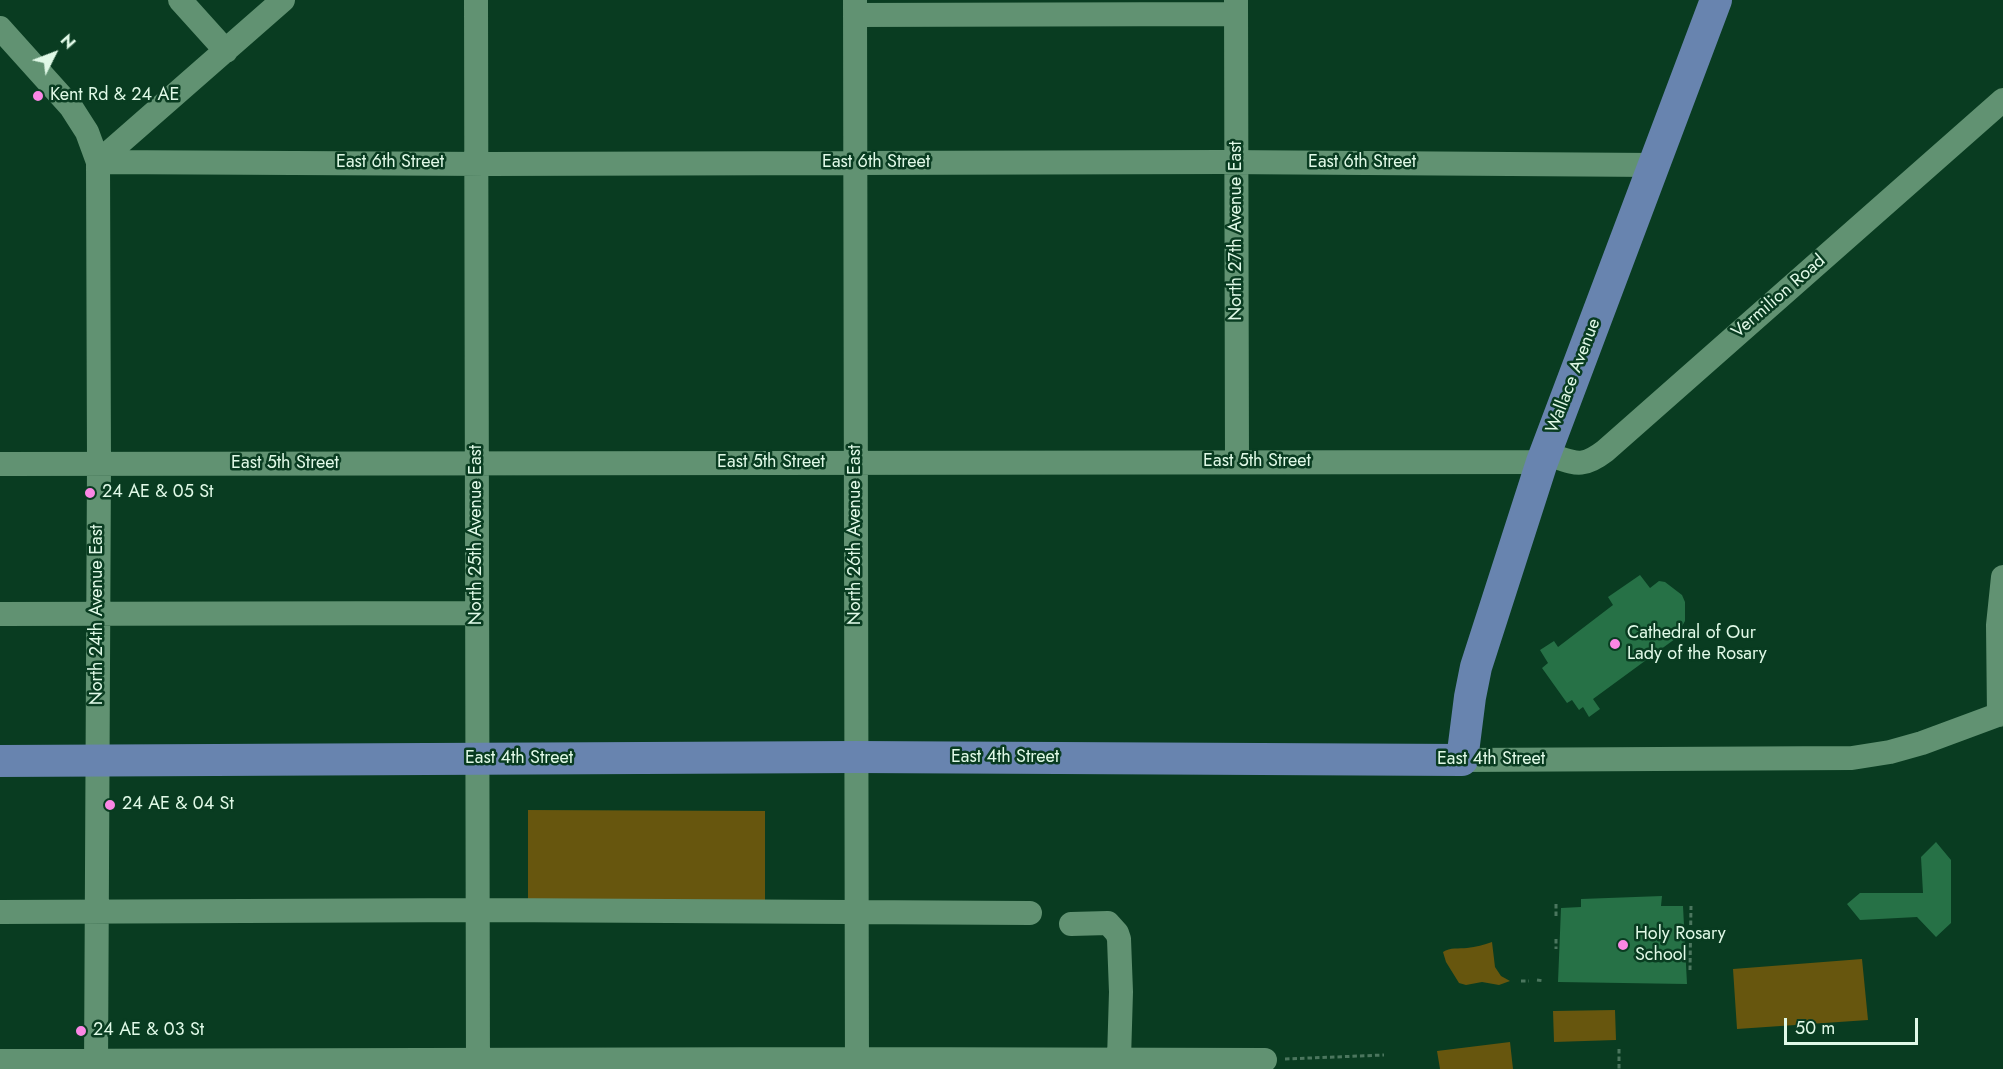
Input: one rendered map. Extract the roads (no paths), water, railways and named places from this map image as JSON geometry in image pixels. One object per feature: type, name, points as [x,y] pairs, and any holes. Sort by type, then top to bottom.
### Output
[{"type":"main road","name":"Wallace Avenue","points":[[1462,760],[1476,667],[1543,458],[1716,0]]},
{"type":"main road","name":"East 4th Street","points":[[0,761],[856,757],[1462,760]]},
{"type":"street","points":[[180,0],[226,51]]},
{"type":"street","points":[[98,162],[283,0]]},
{"type":"street","name":"North 25th Avenue East","points":[[476,0],[478,1065]]},
{"type":"street","points":[[856,7],[1236,7]]},
{"type":"street","name":"North 26th Avenue East","points":[[856,7],[857,1064]]},
{"type":"street","name":"North 27th Avenue East","points":[[1236,7],[1237,462]]},
{"type":"street","name":"North 24th Avenue East","points":[[0,28],[71,107],[87,132],[98,162],[96,1065]]},
{"type":"street","name":"Vermilion Road","points":[[1543,458],[1582,464],[1605,451],[2003,100]]},
{"type":"street","name":"East 6th Street","points":[[98,162],[476,164],[1237,162],[1654,165]]},
{"type":"street","name":"East 5th Street","points":[[0,464],[1237,462],[1543,458]]},
{"type":"street","points":[[2001,714],[1998,625],[2003,577]]},
{"type":"street","points":[[0,614],[476,613]]},
{"type":"street","name":"East 4th Street","points":[[1462,760],[1852,758],[1890,752],[1922,743],[2001,714]]},
{"type":"street","points":[[0,912],[477,910],[1030,913]]},
{"type":"street","points":[[1071,924],[1108,923],[1117,933],[1121,992],[1119,1059]]},
{"type":"street","points":[[0,1061],[96,1065],[478,1065],[857,1064],[1119,1059],[1265,1060]]},
{"type":"place","name":"Kent Rd & 24 AE","points":[[38,96]]},
{"type":"place","name":"24 AE & 05 St","points":[[90,493]]},
{"type":"place","name":"Cathedral of Our Lady of the Rosary","points":[[1615,644]]},
{"type":"place","name":"24 AE & 04 St","points":[[110,805]]},
{"type":"place","name":"Holy Rosary School","points":[[1623,945]]},
{"type":"place","name":"24 AE & 03 St","points":[[81,1031]]}]
